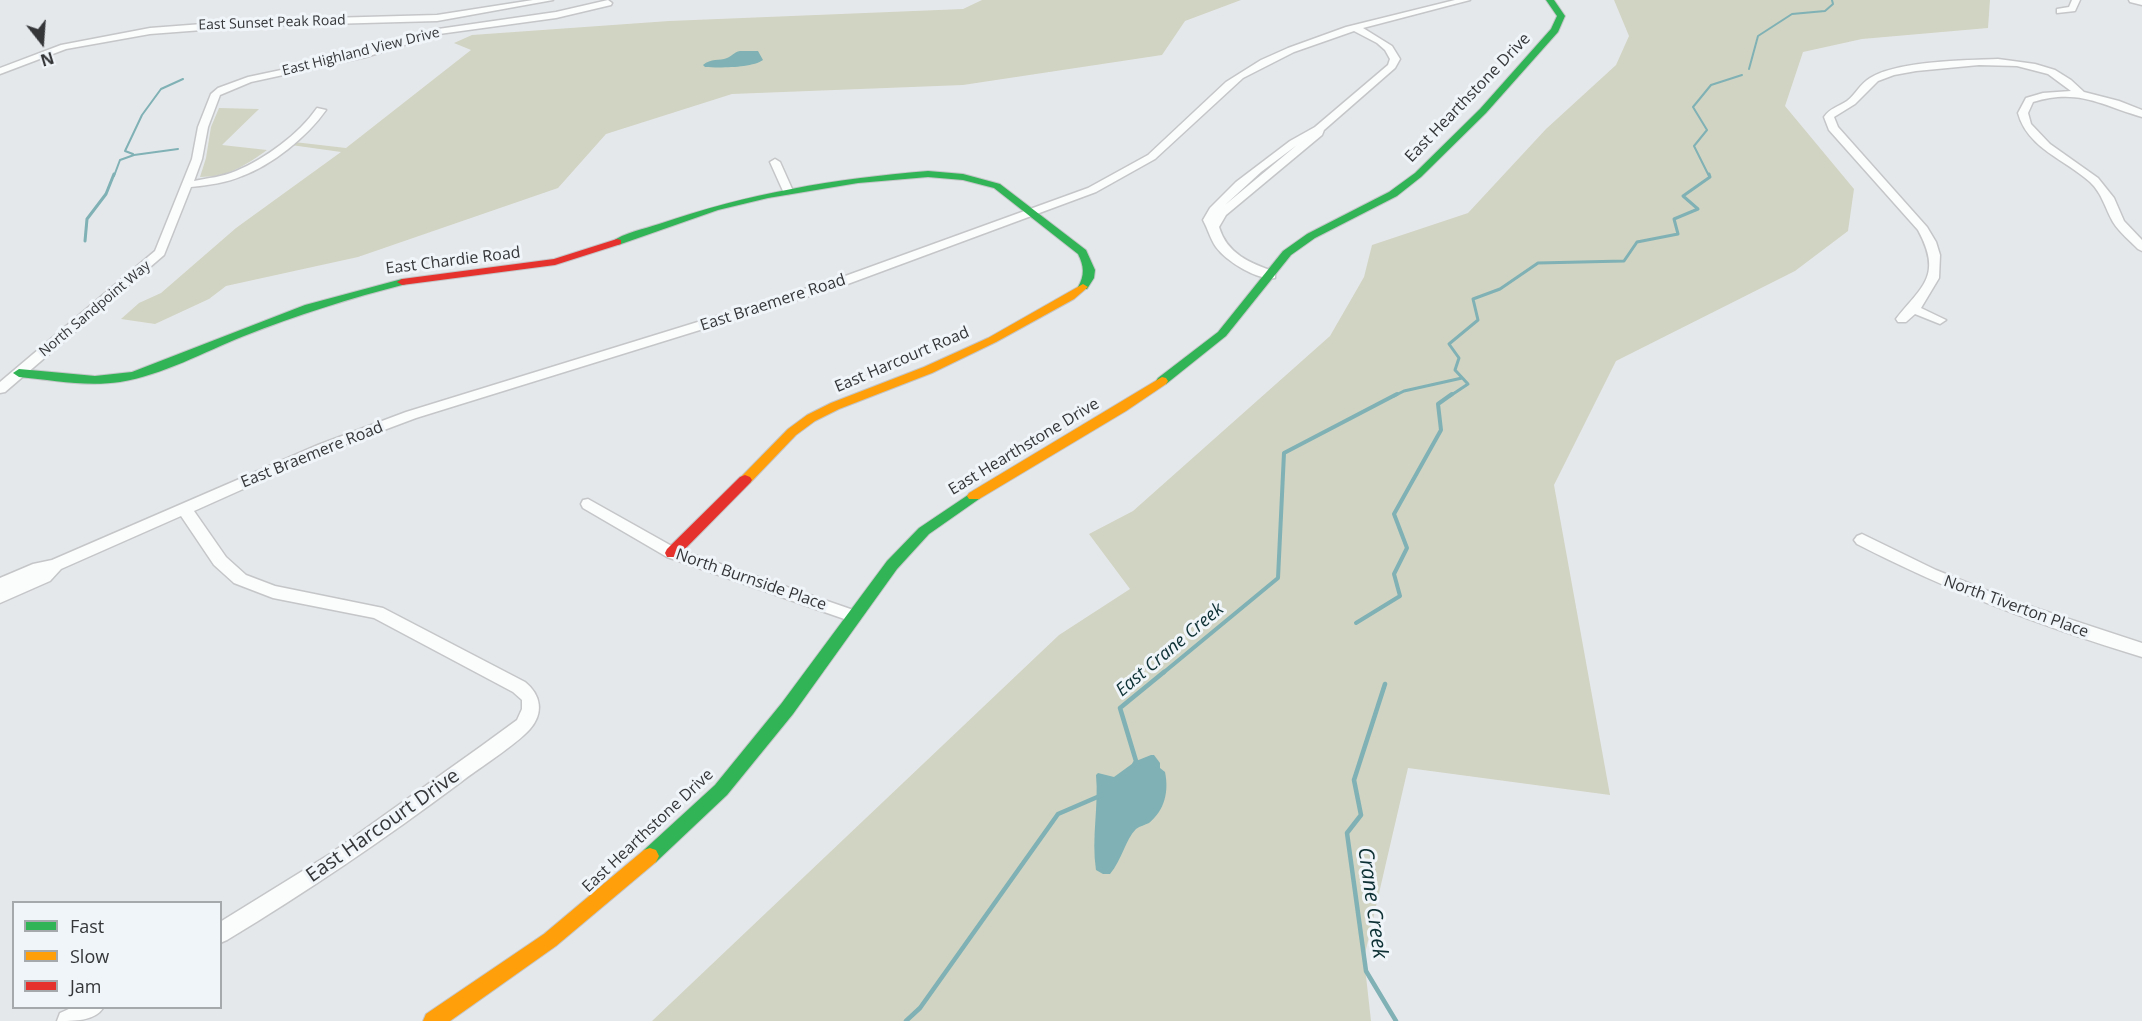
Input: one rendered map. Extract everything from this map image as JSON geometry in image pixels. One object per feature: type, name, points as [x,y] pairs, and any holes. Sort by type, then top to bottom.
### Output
[{"type":"street","name":"East Sunset Peak Road","points":[[0,71],[63,47],[139,33],[244,23],[437,18],[549,0]]},
{"type":"street","name":"East Highland View Drive","points":[[229,87],[248,80],[363,55],[438,32],[557,18],[618,0]]},
{"type":"street","name":"East Braemere Road","points":[[0,585],[39,568],[55,566],[323,448],[411,416],[772,304],[1092,190],[1140,165],[1159,151],[1238,77],[1261,64],[1310,43],[1466,0]]},
{"type":"street","name":"East Hearthstone Drive","points":[[433,1021],[550,940],[632,873],[720,790],[787,709],[892,565],[924,531],[990,484],[1122,408],[1177,371],[1222,334],[1287,253],[1311,236],[1393,194],[1418,176],[1484,111],[1555,30],[1561,16],[1550,0]]},
{"type":"street","points":[[2060,11],[2072,9],[2076,0]]},
{"type":"street","points":[[2133,0],[2142,2]]},
{"type":"street","points":[[1271,275],[1233,258],[1220,246],[1209,220],[1211,212],[1279,153],[1319,129],[1392,66],[1395,58],[1384,45],[1357,29]]},
{"type":"street","points":[[1902,319],[1932,285],[1936,272],[1931,243],[1923,229],[1830,123],[1829,117],[1832,112],[1852,102],[1874,80],[1896,72],[1997,61],[2034,67],[2057,75],[2066,80],[2081,95]]},
{"type":"street","name":"North Sandpoint Way","points":[[0,389],[160,253],[197,159],[203,127],[216,94],[229,87]]},
{"type":"street","points":[[2142,114],[2109,101],[2056,93],[2030,100],[2023,114],[2026,125],[2046,146],[2094,180],[2108,198],[2119,222],[2142,247]]},
{"type":"street","points":[[186,185],[219,180],[248,170],[313,122],[321,110]]},
{"type":"street","points":[[776,162],[788,191]]},
{"type":"street","name":"East Chardie Road","points":[[19,373],[98,380],[133,375],[261,325],[380,286],[449,275],[528,268],[555,262],[716,207],[788,191],[893,176],[943,174],[981,180],[997,186],[1031,213]]},
{"type":"street","name":"East Harcourt Road","points":[[672,553],[792,432],[811,418],[835,406],[928,370],[992,340],[1070,297],[1083,287],[1090,277],[1090,266],[1082,252],[1031,213]]},
{"type":"street","points":[[1913,309],[1940,320]]},
{"type":"street","name":"North Burnside Place","points":[[588,504],[672,553],[853,616]]},
{"type":"street","name":"East Harcourt Drive","points":[[184,508],[220,561],[240,579],[273,592],[377,612],[519,687],[528,694],[532,706],[530,716],[523,725],[424,800],[256,913],[222,932]]},
{"type":"street","name":"North Tiverton Place","points":[[1862,540],[1915,568],[1989,600],[2142,650]]},
{"type":"street","name":"East Braemere Road","points":[[0,597],[44,577],[55,566]]},
{"type":"street","points":[[68,1021],[90,1009]]},
{"type":"green space","points":[[982,0],[1241,0],[1185,21],[1162,55],[963,85],[732,94],[606,134],[558,188],[358,257],[226,286],[209,299],[155,324],[121,319],[139,303],[161,293],[236,228],[341,152],[291,145],[294,142],[346,148],[471,50],[454,43],[472,35],[669,21],[963,9]]},
{"type":"green space","points":[[1614,0],[1990,0],[1988,28],[1862,39],[1803,52],[1785,106],[1854,189],[1848,231],[1795,271],[1616,361],[1554,485],[1610,795],[1408,768],[1364,958],[1371,1021],[652,1021],[1059,635],[1130,589],[1089,534],[1133,511],[1330,336],[1364,277],[1372,245],[1468,213],[1546,129],[1616,65],[1629,36]]},
{"type":"green space","points":[[219,108],[259,109],[222,145],[267,150],[235,170],[200,177],[211,127]]},
{"type":"water","points":[[740,51],[758,51],[763,60],[751,65],[735,67],[705,67],[703,65],[709,61],[727,58]]},
{"type":"water","points":[[1154,755],[1160,763],[1160,768],[1165,772],[1166,793],[1162,806],[1149,823],[1132,834],[1110,874],[1103,874],[1096,870],[1095,858],[1096,775],[1098,773],[1114,777],[1136,761]]},
{"type":"waterway","name":"Crane Creek","points":[[1749,69],[1758,36],[1792,14],[1825,11],[1833,4],[1832,0]]},
{"type":"waterway","name":"Crane Creek","points":[[1709,176],[1694,146],[1707,130],[1693,107],[1711,85],[1742,75]]},
{"type":"waterway","points":[[133,154],[125,151],[142,115],[161,89],[183,79]]},
{"type":"waterway","points":[[114,176],[120,160],[134,155],[178,149]]},
{"type":"waterway","points":[[85,241],[87,219],[106,194],[114,174]]},
{"type":"waterway","name":"Crane Creek","points":[[1450,396],[1468,384],[1455,370],[1459,358],[1449,344],[1478,320],[1473,299],[1500,289],[1538,263],[1624,261],[1637,242],[1678,234],[1674,219],[1698,209],[1683,196],[1710,177],[1709,174]]},
{"type":"waterway","name":"East Crane Creek","points":[[1394,396],[1404,391],[1462,378]]},
{"type":"waterway","name":"East Crane Creek","points":[[1163,673],[1278,578],[1284,453],[1397,394]]},
{"type":"waterway","name":"Crane Creek","points":[[1356,623],[1400,596],[1394,574],[1407,548],[1394,514],[1441,430],[1438,404],[1452,394]]},
{"type":"waterway","name":"East Crane Creek","points":[[1134,765],[1136,761],[1120,708],[1164,672]]},
{"type":"waterway","name":"Crane Creek","points":[[1385,684],[1354,780],[1361,815],[1347,833],[1366,971],[1396,1021]]},
{"type":"waterway","name":"East Crane Creek","points":[[906,1021],[920,1008],[1058,814],[1102,795]]},
{"type":"traffic: fast","points":[[1162,381],[1222,334],[1287,253],[1311,236],[1393,194],[1418,175],[1483,111],[1555,30],[1561,16],[1550,0]]},
{"type":"traffic: fast","points":[[617,242],[715,208],[768,195],[858,180],[928,174],[963,177],[997,186],[1082,252],[1089,270],[1083,287]]},
{"type":"traffic: fast","points":[[19,373],[95,380],[133,375],[309,308],[355,293],[402,282]]},
{"type":"traffic: fast","points":[[650,856],[721,790],[787,709],[892,565],[924,531],[974,496]]},
{"type":"traffic: slow","points":[[745,480],[792,432],[811,418],[835,406],[928,370],[992,340],[1070,297],[1083,287]]},
{"type":"traffic: slow","points":[[974,496],[1122,408],[1162,381]]},
{"type":"traffic: slow","points":[[433,1021],[550,940],[650,856]]},
{"type":"traffic: jam","points":[[402,282],[555,262],[617,242]]},
{"type":"traffic: jam","points":[[672,553],[745,480]]}]
